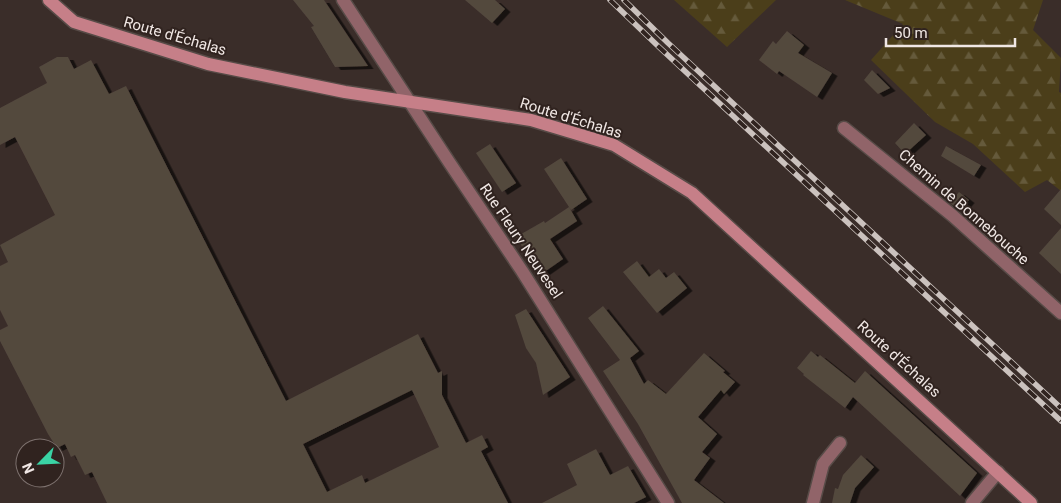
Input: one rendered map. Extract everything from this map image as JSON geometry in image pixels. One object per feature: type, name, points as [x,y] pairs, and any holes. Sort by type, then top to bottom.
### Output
[{"type":"street","name":"Route d'Échalas","points":[[49,0],[74,22],[208,64],[345,92],[531,120],[614,145],[692,193],[1031,503]]},
{"type":"street","name":"Rue Fleury Neuvesel","points":[[343,0],[522,271],[668,503]]},
{"type":"street","name":"Chemin de Bonnebouche","points":[[844,128],[953,216],[1061,314]]},
{"type":"street","points":[[813,503],[823,464],[840,443]]},
{"type":"street","points":[[972,503],[998,472]]},
{"type":"green space","points":[[674,0],[776,0],[727,47]]},
{"type":"green space","points":[[845,0],[1043,0],[1033,30],[1061,58],[1059,92],[1061,93],[1061,191],[1047,180],[1025,192],[973,144],[935,122],[871,60],[903,24]]},
{"type":"building","points":[[293,0],[324,0],[368,66],[335,67],[311,27],[314,26]]},
{"type":"building","points":[[465,0],[495,0],[505,9],[492,23]]},
{"type":"building","points":[[787,31],[804,45],[798,53],[832,73],[817,97],[779,71],[777,74],[759,60],[773,41],[776,44]]},
{"type":"building","points":[[57,57],[68,57],[74,69],[91,60],[109,94],[126,86],[286,401],[418,334],[438,373],[442,371],[442,395],[466,443],[482,435],[488,447],[481,451],[508,503],[107,503],[92,472],[85,475],[75,455],[71,457],[65,444],[65,438],[51,438],[0,341],[0,330],[8,326],[0,310],[0,266],[8,262],[0,245],[55,215],[15,137],[0,145],[0,108],[47,83],[39,67]],"holes":[[[412,390],[439,447],[365,483],[362,475],[327,492],[303,444]]]},
{"type":"building","points":[[872,70],[890,88],[878,94],[864,80]]},
{"type":"building","points":[[914,123],[926,135],[905,154],[895,143]]},
{"type":"building","points":[[490,144],[516,183],[502,192],[476,153]]},
{"type":"building","points":[[946,146],[981,165],[974,176],[941,156]]},
{"type":"building","points":[[561,158],[587,199],[571,210],[544,169]]},
{"type":"building","points":[[1061,189],[1061,225],[1044,209]]},
{"type":"building","points":[[959,192],[969,200],[960,211],[950,203]]},
{"type":"building","points":[[569,207],[577,221],[550,239],[563,259],[540,275],[516,237],[544,221],[545,223]]},
{"type":"building","points":[[1061,228],[1061,274],[1039,253]]},
{"type":"building","points":[[637,261],[649,277],[659,269],[666,278],[674,272],[687,288],[657,313],[623,272]]},
{"type":"building","points":[[603,306],[639,351],[630,358],[644,384],[648,380],[666,394],[704,353],[735,382],[724,394],[721,390],[698,417],[717,434],[702,452],[710,458],[694,480],[724,503],[682,503],[638,424],[603,371],[620,360],[588,318]]},
{"type":"building","points":[[526,309],[570,377],[543,395],[536,363],[526,348],[515,315]]},
{"type":"building","points":[[811,351],[818,357],[820,355],[855,383],[865,371],[977,473],[960,496],[853,397],[845,408],[803,375],[797,368]]},
{"type":"building","points":[[596,449],[610,475],[628,466],[646,497],[634,503],[542,503],[577,485],[567,464]]},
{"type":"building","points":[[861,455],[874,467],[855,488],[850,503],[832,503],[835,488],[838,489],[843,475]]},
{"type":"railway","points":[[610,0],[1061,421]]},
{"type":"railway","points":[[624,0],[1061,408]]}]
